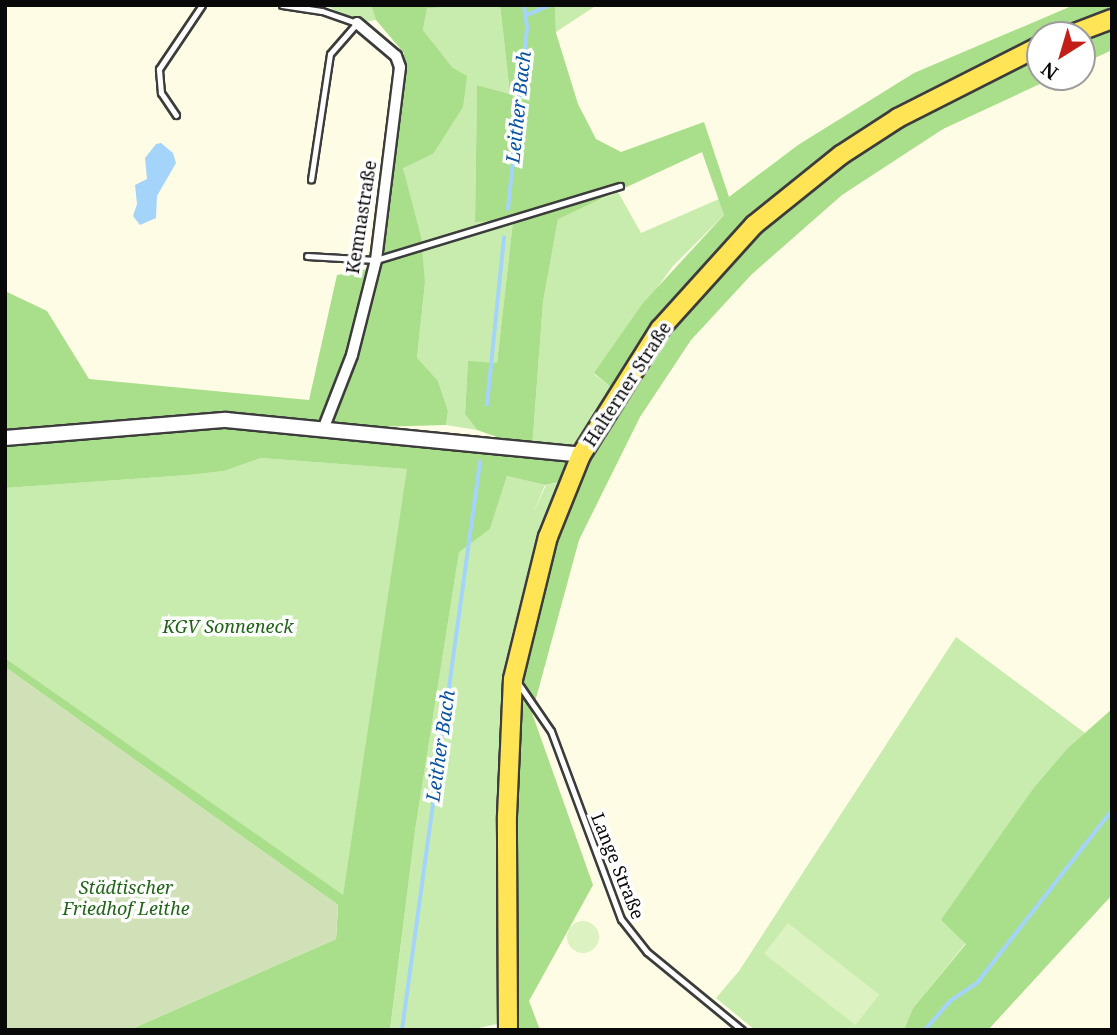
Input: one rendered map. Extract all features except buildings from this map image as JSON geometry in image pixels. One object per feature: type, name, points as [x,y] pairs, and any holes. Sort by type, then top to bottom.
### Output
[{"type":"main road","name":"Halterner Straße","points":[[509,1030],[507,817],[513,679],[540,560],[581,455],[660,329],[725,253],[774,207],[898,118],[1026,53]]},
{"type":"street","name":"Kemnastraße","points":[[324,427],[352,355],[376,260],[400,67],[396,56],[357,23]]},
{"type":"street","points":[[5,438],[179,421],[324,427],[581,455]]},
{"type":"lane","points":[[176,115],[160,93],[159,69],[202,5]]},
{"type":"lane","points":[[282,5],[322,11],[357,23],[330,54],[311,180]]},
{"type":"lane","points":[[307,256],[376,260],[620,186]]},
{"type":"lane","name":"Lange Straße","points":[[513,679],[540,710],[551,731],[621,919],[647,952],[742,1030]]},
{"type":"green space","points":[[326,5],[371,5],[376,20],[357,23]]},
{"type":"green space","points":[[371,5],[474,5],[427,8],[423,30],[453,68],[467,76],[463,107],[433,154],[403,168],[421,237],[425,283],[417,358],[438,381],[448,411],[446,425],[337,428],[580,455],[569,480],[545,485],[507,476],[490,529],[459,552],[415,831],[390,1030],[129,1030],[336,939],[338,905],[5,667],[5,658],[343,895],[407,469],[261,458],[224,471],[5,488],[5,291],[47,311],[89,379],[309,400],[337,275],[382,266],[404,53],[376,20]]},
{"type":"green space","points":[[500,5],[510,94],[477,85],[475,222],[513,221],[497,363],[468,362],[465,414],[477,430],[446,425],[448,411],[438,381],[417,359],[425,283],[403,167],[433,154],[453,68],[423,30],[427,7]]},
{"type":"green space","points":[[500,5],[555,5],[556,33],[578,104],[596,139],[621,152],[704,122],[729,197],[798,145],[914,73],[1026,25],[1026,90],[943,129],[842,195],[752,274],[691,340],[640,417],[579,540],[532,713],[593,885],[529,1001],[540,1030],[512,1030],[510,717],[550,537],[618,393],[594,373],[643,303],[724,215],[702,152],[558,219],[543,302],[532,449],[477,430],[465,414],[468,361],[497,363],[513,221],[475,222],[477,85],[510,94]]},
{"type":"green space","points":[[555,5],[597,5],[556,32]]},
{"type":"green space","points":[[1074,5],[1112,5],[1112,50],[1096,57],[1096,21],[1036,21]]},
{"type":"green space","points":[[618,192],[641,233],[719,199],[724,215],[673,266],[594,374],[616,391],[580,454],[532,449],[543,302],[558,218]]},
{"type":"green space","name":"KGV Sonneneck","points":[[261,458],[408,469],[343,896],[5,658],[5,488],[224,471]]},
{"type":"green space","points":[[507,476],[545,485],[532,516],[546,485],[568,481],[546,536],[506,1022],[470,1030],[390,1030],[415,831],[459,551],[490,529]]},
{"type":"green space","points":[[956,637],[1085,733],[1032,790],[942,920],[966,943],[913,1008],[904,1030],[755,1030],[716,998],[739,971]]},
{"type":"green space","name":"Städtischer Friedhof Leithe","points":[[5,667],[338,905],[336,939],[129,1030],[5,1030]]},
{"type":"green space","points":[[1112,709],[1112,895],[988,1030],[904,1030],[913,1008],[966,944],[941,920],[1032,790],[1068,748]]},
{"type":"green space","points":[[583,921],[595,925],[599,937],[595,949],[583,953],[571,949],[567,937],[571,925]]},
{"type":"green space","points":[[788,923],[879,994],[855,1025],[764,954]]},
{"type":"water","points":[[161,143],[173,153],[176,163],[157,196],[156,218],[140,225],[133,216],[137,204],[135,185],[147,179],[145,158],[156,144]]},
{"type":"waterway","name":"Leither Bach","points":[[508,209],[527,27],[524,5]]},
{"type":"waterway","points":[[527,15],[551,5]]},
{"type":"waterway","name":"Leither Bach","points":[[487,405],[504,238]]},
{"type":"waterway","name":"Leither Bach","points":[[402,1030],[480,462]]},
{"type":"waterway","points":[[925,1030],[949,1002],[977,983],[1112,810]]}]
